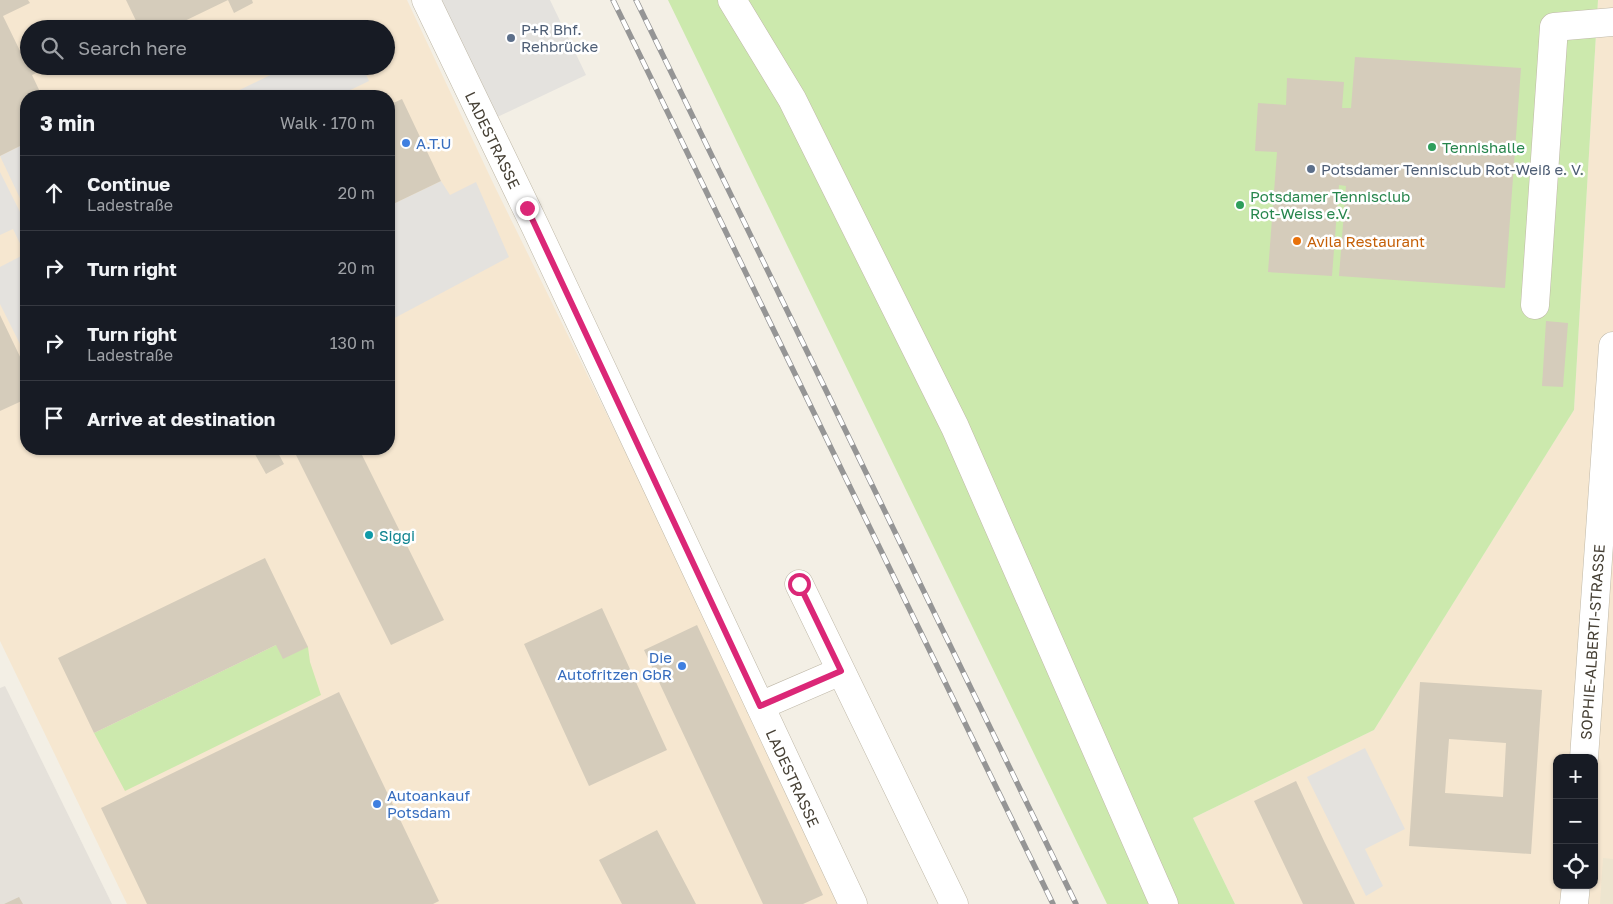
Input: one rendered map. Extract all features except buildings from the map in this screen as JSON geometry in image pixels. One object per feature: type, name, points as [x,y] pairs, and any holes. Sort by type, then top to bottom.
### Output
[{"type":"street","name":"LADESTRASSE","points":[[426,0],[533,221],[853,904]]},
{"type":"street","points":[[732,0],[792,99],[955,428],[1164,904]]},
{"type":"street","points":[[1535,305],[1554,27],[1613,22]]},
{"type":"street","name":"SOPHIE-ALBERTI-STRASSE","points":[[1584,754],[1613,346]]},
{"type":"street","points":[[799,584],[954,904]]},
{"type":"street","points":[[760,706],[841,671]]},
{"type":"street","points":[[1574,904],[1576,889]]},
{"type":"shaded area","points":[[0,0],[407,0],[494,185],[647,496],[843,904],[127,904],[0,641]]},
{"type":"shaded area","name":"P+R Bhf. Rehbrücke","points":[[437,0],[550,0],[586,75],[493,119]]},
{"type":"shaded area","points":[[1598,0],[1613,0],[1613,904],[1235,904],[1193,818],[1374,730],[1574,410]]},
{"type":"shaded area","points":[[270,75],[366,75],[369,81],[350,90],[239,90]]},
{"type":"shaded area","points":[[20,146],[20,198],[0,156]]},
{"type":"shaded area","points":[[0,172],[20,212],[20,244],[13,229],[0,235]]},
{"type":"shaded area","points":[[441,181],[450,195],[476,182],[509,257],[395,318],[395,203]]},
{"type":"shaded area","points":[[20,257],[20,344],[0,304],[0,267]]},
{"type":"shaded area","points":[[5,686],[112,904],[0,904],[0,688]]},
{"type":"shaded area","points":[[1365,748],[1405,829],[1365,849],[1383,886],[1366,896],[1307,777]]},
{"type":"shaded area","points":[[1603,858],[1613,859],[1613,904],[1600,904]]},
{"type":"green space","name":"Potsdamer Tennisclub Rot-Weiss e.V.","points":[[668,0],[1598,0],[1574,410],[1374,730],[1193,818],[1235,904],[1107,904]]},
{"type":"green space","points":[[276,645],[308,647],[310,662],[321,695],[125,791],[94,733]]},
{"type":"railway","points":[[613,0],[1053,904]]},
{"type":"railway","points":[[636,0],[1076,904]]},
{"type":"place","name":"P+R Bhf. Rehbrücke","points":[[511,38]]},
{"type":"place","name":"A.T.U","points":[[406,143]]},
{"type":"place","name":"Tennishalle","points":[[1432,147]]},
{"type":"place","name":"Potsdamer Tennisclub Rot-Weiß e. V.","points":[[1311,169]]},
{"type":"place","name":"Potsdamer Tennisclub Rot-Weiss e.V.","points":[[1240,205]]},
{"type":"place","name":"Avila Restaurant","points":[[1297,241]]},
{"type":"place","name":"Siggi","points":[[369,535]]},
{"type":"place","name":"Die Autofritzen GbR","points":[[682,666]]},
{"type":"place","name":"Autoankauf Potsdam","points":[[377,804]]},
{"type":"route","points":[[527,208],[760,706],[841,671],[799,584]]}]
